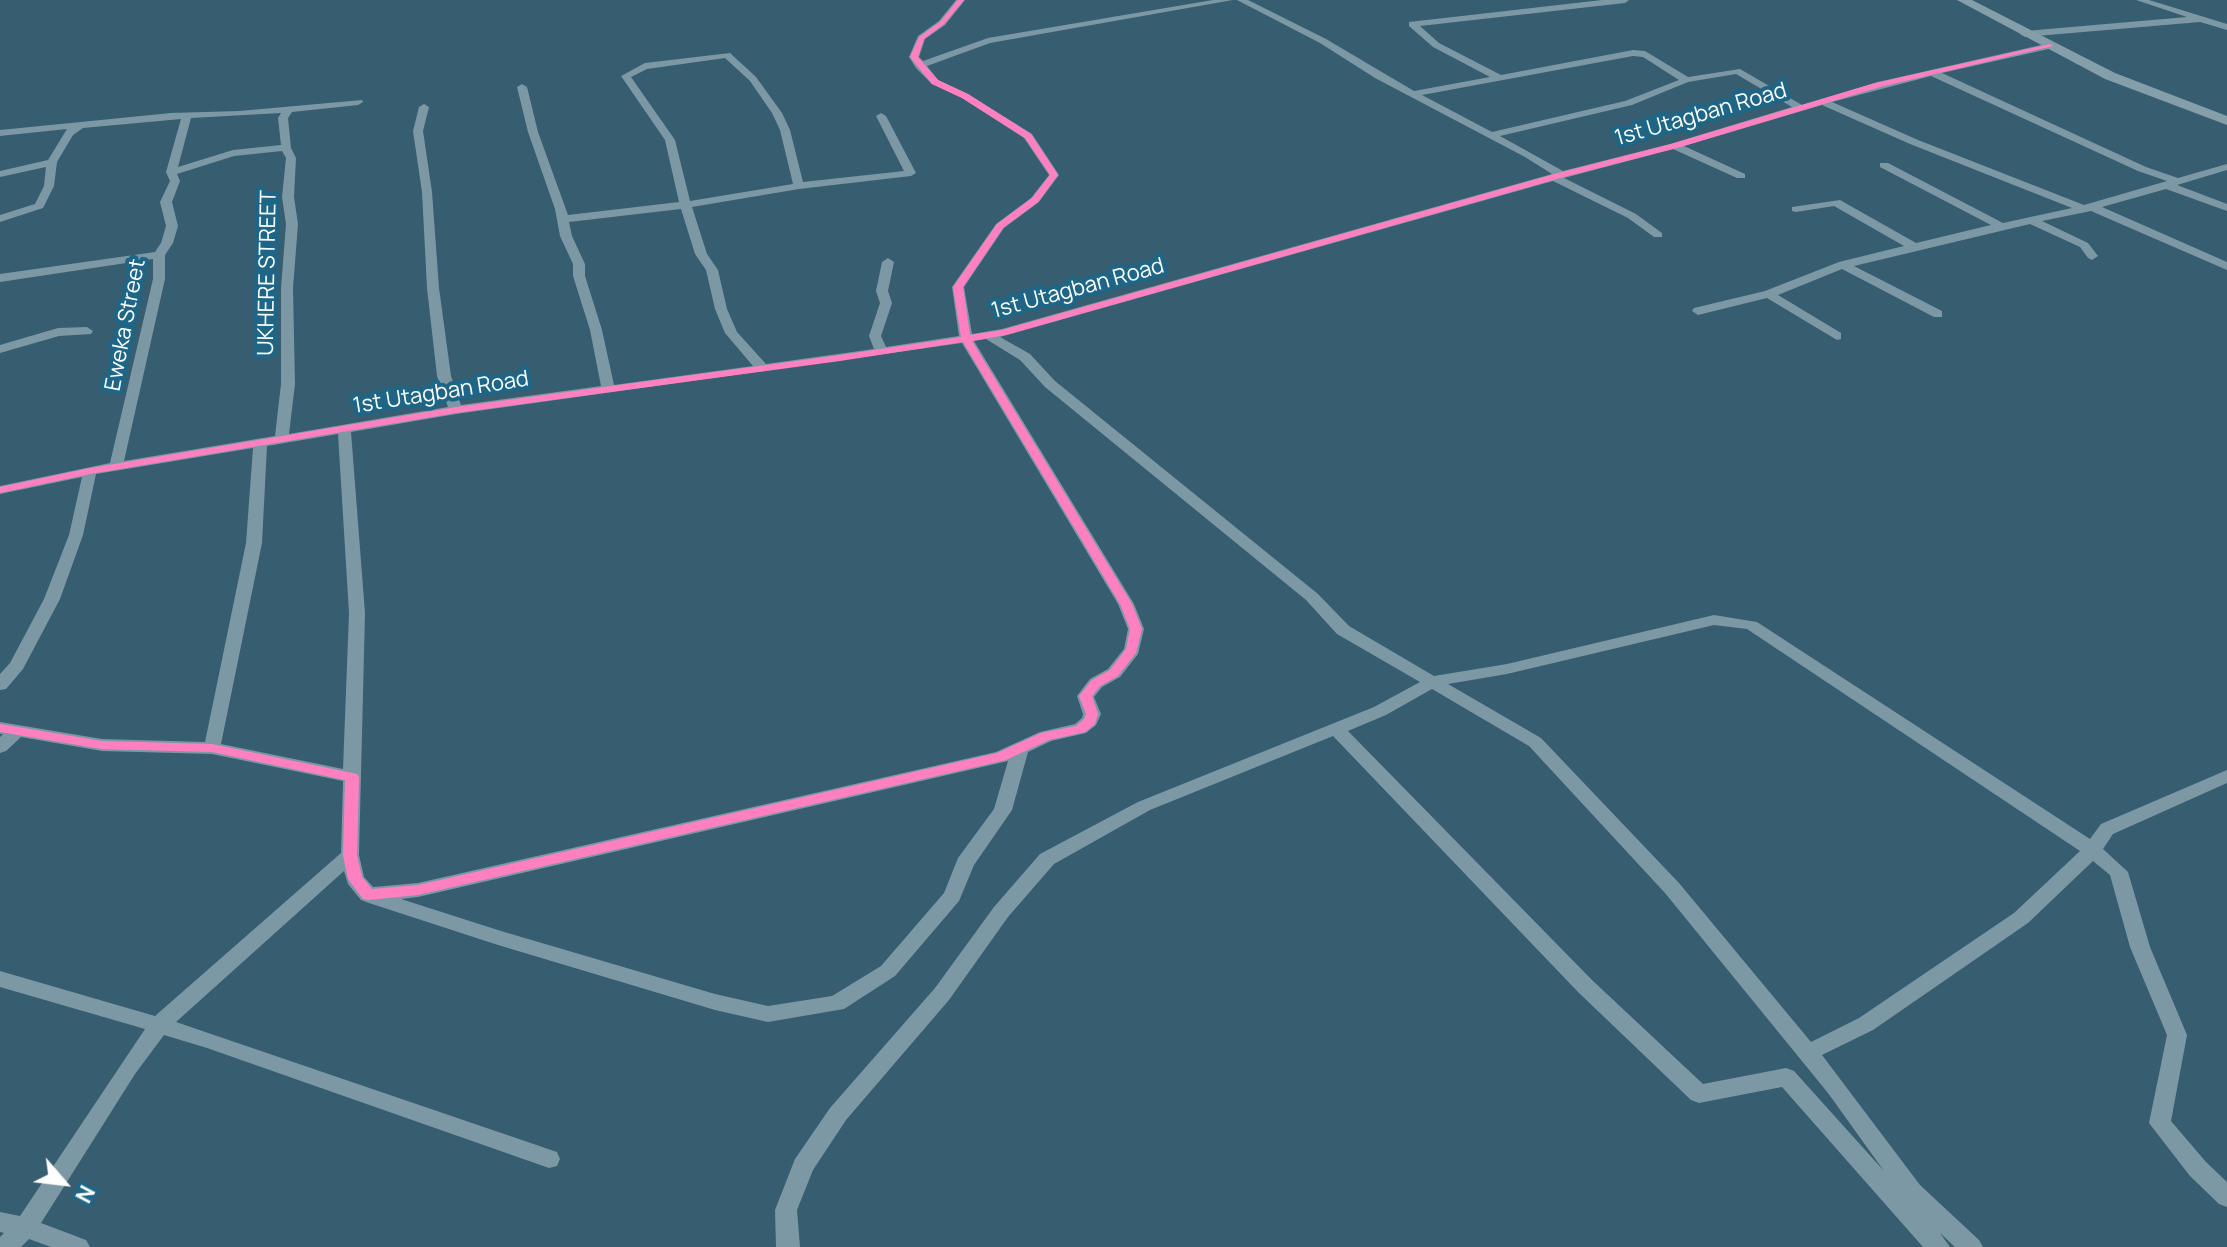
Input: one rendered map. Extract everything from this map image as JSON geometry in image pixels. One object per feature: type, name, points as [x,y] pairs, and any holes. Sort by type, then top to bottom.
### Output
[{"type":"main road","points":[[1963,0],[2110,76],[2227,121]]},
{"type":"street","points":[[368,895],[418,890],[1001,757],[1046,736],[1080,729],[1090,721],[1092,714],[1085,696],[1096,683],[1114,673],[1132,650],[1136,629],[1126,604],[966,339],[958,287],[1000,226],[1035,200],[1054,175],[1028,136],[965,96],[935,82],[914,57],[921,38],[942,23],[961,0]]},
{"type":"street","points":[[919,66],[988,41],[1229,0]]},
{"type":"street","points":[[1241,0],[1323,41],[1412,94],[1491,135],[1632,216],[1658,235]]},
{"type":"street","points":[[1492,0],[1510,13]]},
{"type":"street","points":[[1502,79],[1436,45],[1412,24],[1625,0]]},
{"type":"street","points":[[2140,0],[2227,27]]},
{"type":"street","points":[[2025,34],[2200,19]]},
{"type":"street","name":"1st Utagban Road","points":[[0,490],[90,471],[456,410],[1003,333],[1674,146],[1799,107],[2050,46]]},
{"type":"street","points":[[1412,94],[1639,53],[1686,80]]},
{"type":"street","points":[[761,367],[731,333],[721,309],[712,270],[701,254],[685,205],[670,140],[626,76],[631,71],[666,62],[727,55],[753,79],[777,113],[785,130],[799,186]]},
{"type":"street","points":[[1491,135],[1628,103],[1686,80],[1737,71],[1799,107]]},
{"type":"street","points":[[1933,73],[2227,208]]},
{"type":"street","points":[[522,87],[566,236],[579,264],[579,276],[596,330],[608,387]]},
{"type":"street","points":[[0,133],[358,102]]},
{"type":"street","points":[[1824,102],[1914,142],[2088,208],[2227,266]]},
{"type":"street","points":[[424,107],[418,131],[426,180],[433,288],[444,376],[456,410]]},
{"type":"street","name":"UKHERE STREET","points":[[282,439],[288,384],[287,288],[292,224],[288,197],[291,158],[286,148],[283,118],[288,110]]},
{"type":"street","name":"Eweka Street","points":[[116,467],[159,279],[159,255],[172,226],[166,202],[175,181],[171,172],[188,115]]},
{"type":"street","points":[[563,219],[911,173],[881,116]]},
{"type":"street","points":[[0,219],[39,206],[49,186],[52,162],[69,133],[79,126]]},
{"type":"street","points":[[1674,146],[1741,176]]},
{"type":"street","points":[[171,172],[233,153],[286,148]]},
{"type":"street","points":[[0,174],[52,162]]},
{"type":"street","points":[[1884,165],[2003,227]]},
{"type":"street","points":[[1698,311],[1769,294],[1843,265],[2088,208],[2227,167]]},
{"type":"street","points":[[1796,209],[1836,202],[1915,247]]},
{"type":"street","points":[[2033,221],[2084,245],[2092,256]]},
{"type":"street","points":[[0,278],[159,255]]},
{"type":"street","points":[[882,352],[875,336],[886,303],[882,291],[888,262]]},
{"type":"street","points":[[1843,265],[1938,314]]},
{"type":"street","points":[[1769,294],[1837,336]]},
{"type":"street","points":[[0,349],[58,332],[87,331]]},
{"type":"street","points":[[986,334],[1025,357],[1050,384],[1312,597],[1343,630],[1535,742],[1672,888],[1749,984],[1760,992],[1809,1052],[1912,1192],[1971,1247]]},
{"type":"street","points":[[344,428],[357,613],[350,855],[355,879],[368,895],[498,938],[728,1005],[768,1014],[837,1003],[888,971],[952,896],[965,863],[1003,810],[1020,748]]},
{"type":"street","points":[[212,748],[254,543],[260,443]]},
{"type":"street","points":[[0,685],[17,665],[52,599],[76,535],[90,471]]},
{"type":"street","points":[[788,1247],[786,1210],[803,1166],[838,1114],[942,994],[1001,912],[1047,859],[1144,806],[1380,711],[1434,681],[1507,669],[1714,620],[1751,625],[2092,850],[2119,872],[2140,947],[2177,1035],[2160,1123],[2198,1169],[2227,1197]]},
{"type":"street","points":[[1335,728],[1585,986],[1699,1094],[1786,1077],[1938,1247]]},
{"type":"street","points":[[0,747],[9,729],[102,745],[212,748],[352,777]]},
{"type":"street","points":[[1809,1052],[1866,1024],[2021,918],[2092,850],[2107,829],[2227,776]]},
{"type":"street","points":[[6,1247],[25,1227],[160,1024],[350,855]]},
{"type":"street","points":[[0,979],[160,1024],[414,1109],[549,1159]]},
{"type":"street","points":[[0,1222],[25,1227],[78,1247]]},
{"type":"cycle path","points":[[0,728],[102,745],[212,748],[352,777],[350,855],[355,879],[368,895],[418,890],[1001,757],[1046,736],[1080,729],[1090,721],[1092,714],[1085,696],[1096,683],[1114,673],[1132,650],[1136,629],[1126,604],[966,339],[958,287],[1000,226],[1035,200],[1054,175],[1028,136],[965,96],[935,82],[914,57],[921,38],[942,23],[961,0]]},
{"type":"cycle path","points":[[0,490],[90,471],[456,410],[1003,333],[1561,175],[1674,146],[1878,85],[2050,46]]}]
